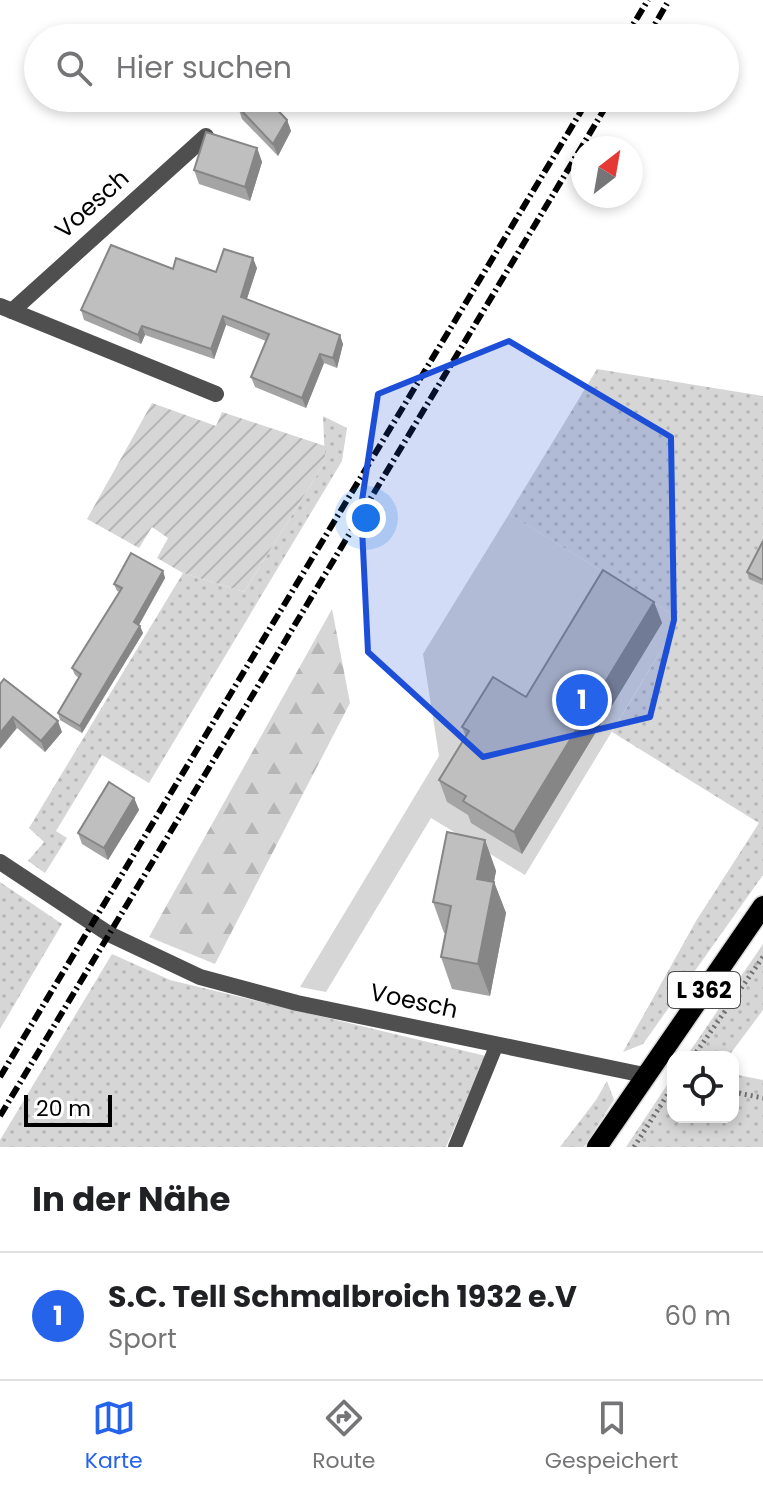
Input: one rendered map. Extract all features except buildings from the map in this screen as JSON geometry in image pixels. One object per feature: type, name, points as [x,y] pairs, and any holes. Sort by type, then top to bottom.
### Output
[{"type":"main road","name":"L 362","points":[[597,1147],[763,906]]},
{"type":"street","name":"Voesch","points":[[206,136],[6,308],[216,394]]},
{"type":"street","name":"Voesch","points":[[0,862],[109,934],[200,977],[297,1003],[644,1075]]},
{"type":"lane","points":[[455,1147],[497,1044]]},
{"type":"path","points":[[697,1051],[763,957]]},
{"type":"path","points":[[739,1093],[763,1098]]},
{"type":"path","points":[[634,1147],[667,1095]]},
{"type":"highlighted area","points":[[509,341],[671,437],[674,620],[650,717],[483,757],[368,652],[361,507],[378,394]]},
{"type":"green space","points":[[597,369],[763,396],[763,875],[643,1044],[623,1052],[696,921],[759,823],[612,732],[680,619],[509,514]]},
{"type":"green space","points":[[152,403],[216,426],[222,412],[325,446],[325,462],[244,592],[183,573],[157,558],[168,538],[152,527],[139,548],[87,519]]},
{"type":"green space","points":[[323,416],[347,428],[342,461],[149,783],[102,755],[56,831],[67,838],[45,873],[28,861],[44,842],[29,828],[183,573],[244,592],[325,462]]},
{"type":"green space","points":[[509,514],[680,619],[525,875],[431,818],[326,992],[300,987],[439,756],[423,654]]},
{"type":"green space","points":[[332,609],[350,703],[215,964],[149,937]]},
{"type":"green space","points":[[0,882],[62,924],[0,1029]]},
{"type":"green space","points":[[763,944],[763,1010],[732,1051],[690,1051]]},
{"type":"green space","points":[[112,954],[170,980],[486,1056],[446,1147],[0,1147],[0,1140]]},
{"type":"green space","points":[[739,1075],[763,1080],[763,1147],[626,1147],[667,1085],[667,1123],[739,1123]]},
{"type":"green space","points":[[607,1081],[614,1100],[584,1147],[560,1147],[596,1100]]},
{"type":"railway","points":[[633,24],[648,0]]},
{"type":"railway","points":[[655,24],[669,0]]},
{"type":"railway","points":[[0,1077],[581,112]]},
{"type":"railway","points":[[0,1116],[603,112]]},
{"type":"place","name":"S.C. Tell Schmalbroich 1932 e.V","points":[[582,700]]}]
